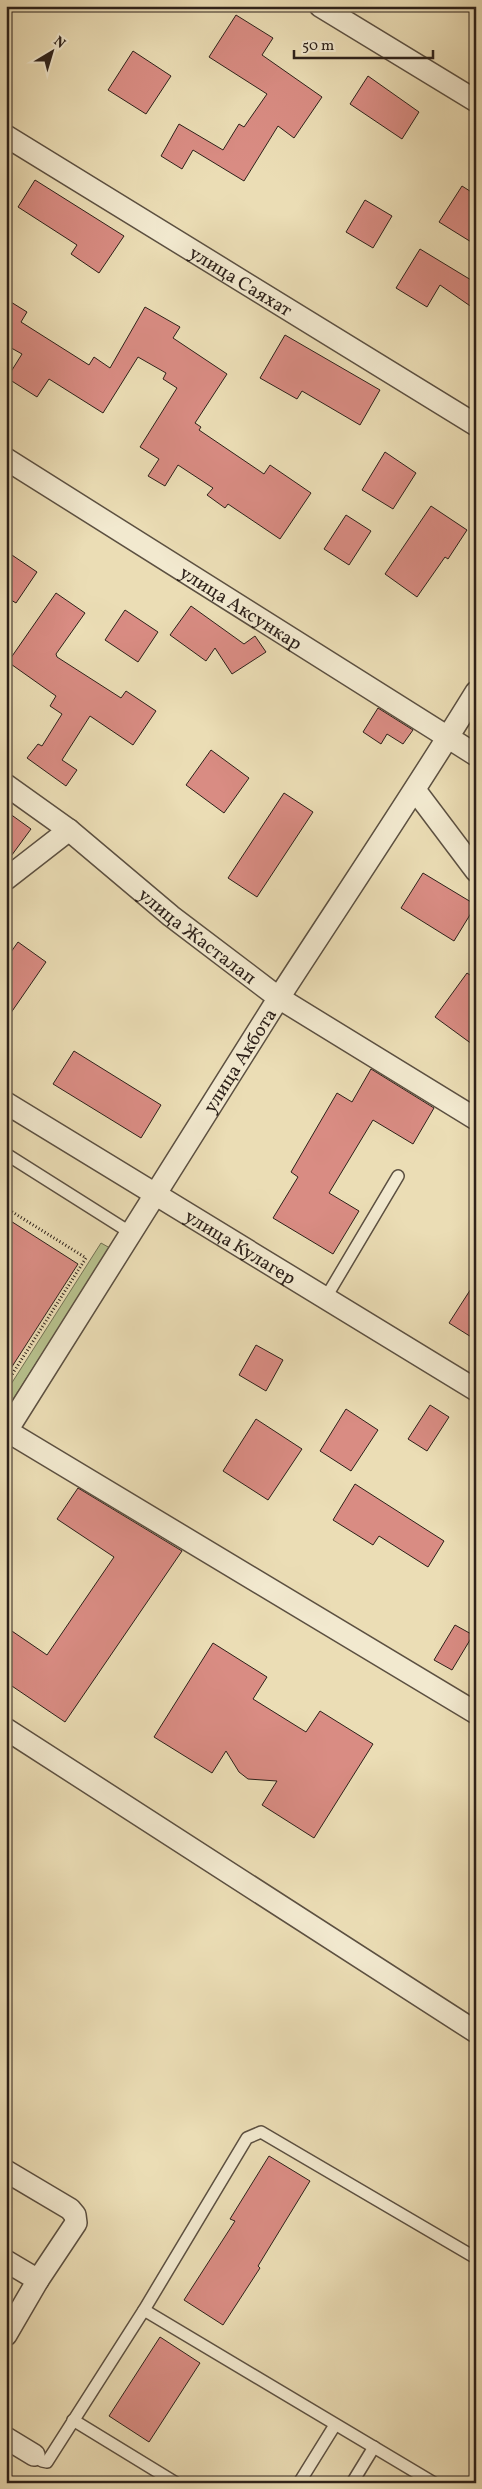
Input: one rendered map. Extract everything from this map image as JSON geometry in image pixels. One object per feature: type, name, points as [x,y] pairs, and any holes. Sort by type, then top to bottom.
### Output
[{"type":"street","points":[[320,6],[476,101]]},
{"type":"street","name":"улица Саяхат","points":[[6,136],[476,425]]},
{"type":"street","name":"улица Аксункар","points":[[6,460],[476,755]]},
{"type":"street","name":"улица Акбота","points":[[7,1432],[154,1194],[415,790],[476,692]]},
{"type":"street","name":"улица Жасталап","points":[[6,785],[69,830],[171,916],[279,998],[476,1119]]},
{"type":"street","points":[[415,790],[476,870]]},
{"type":"street","points":[[6,879],[69,830]]},
{"type":"street","name":"улица Кулагер","points":[[6,1103],[476,1390]]},
{"type":"street","points":[[7,1432],[476,1713]]},
{"type":"street","points":[[6,1729],[476,2032]]},
{"type":"street","points":[[6,2171],[70,2209],[75,2215],[76,2223],[9,2325]]},
{"type":"street","points":[[6,2261],[38,2280]]},
{"type":"street","points":[[6,2438],[34,2455]]},
{"type":"lane","points":[[6,1154],[131,1233]]},
{"type":"lane","points":[[326,1299],[398,1176]]},
{"type":"lane","points":[[34,2455],[47,2462],[144,2310],[247,2138],[261,2132],[476,2258]]},
{"type":"lane","points":[[144,2310],[434,2483]]},
{"type":"lane","points":[[73,2420],[176,2483]]},
{"type":"lane","points":[[299,2483],[334,2424]]},
{"type":"lane","points":[[352,2483],[374,2447]]},
{"type":"path","points":[[6,1208],[86,1258],[6,1384]]},
{"type":"green space","points":[[101,1243],[110,1248],[6,1410],[6,1392]]},
{"type":"building","points":[[236,15],[273,38],[262,55],[322,97],[294,138],[278,126],[244,181],[193,150],[182,169],[161,156],[179,124],[223,150],[239,124],[244,127],[267,94],[209,57]]},
{"type":"building","points":[[133,51],[171,76],[146,114],[108,90]]},
{"type":"building","points":[[368,76],[419,112],[402,139],[350,104]]},
{"type":"building","points":[[35,180],[124,236],[99,273],[71,254],[77,245],[18,207]]},
{"type":"building","points":[[462,186],[476,195],[476,245],[439,222]]},
{"type":"building","points":[[365,200],[392,216],[373,248],[346,232]]},
{"type":"building","points":[[420,249],[476,283],[476,310],[440,285],[427,307],[396,288]]},
{"type":"building","points":[[6,299],[27,312],[21,322],[89,365],[94,357],[110,368],[145,307],[180,327],[173,338],[227,374],[195,423],[201,427],[199,430],[264,474],[270,465],[311,493],[280,539],[228,504],[225,508],[207,495],[213,488],[178,465],[165,486],[148,476],[159,459],[140,447],[177,388],[163,379],[166,373],[138,357],[103,413],[49,379],[37,397],[7,378],[22,354],[6,345]]},
{"type":"building","points":[[285,335],[380,390],[360,425],[302,391],[297,399],[260,378]]},
{"type":"building","points":[[385,452],[416,473],[393,509],[362,490]]},
{"type":"building","points":[[431,506],[467,530],[448,559],[445,557],[417,597],[385,574]]},
{"type":"building","points":[[346,515],[371,531],[349,565],[324,549]]},
{"type":"building","points":[[6,551],[37,572],[16,603],[6,597]]},
{"type":"building","points":[[56,593],[85,613],[56,654],[57,657],[121,698],[126,691],[156,711],[133,745],[90,716],[62,760],[77,770],[66,786],[27,758],[38,744],[42,746],[62,714],[50,706],[56,696],[8,662]]},
{"type":"building","points":[[191,606],[244,644],[255,636],[266,652],[232,674],[215,648],[206,661],[170,635]]},
{"type":"building","points":[[125,610],[158,632],[138,662],[105,640]]},
{"type":"building","points":[[378,708],[413,730],[403,744],[387,734],[381,744],[363,732]]},
{"type":"building","points":[[211,750],[249,778],[224,813],[186,785]]},
{"type":"building","points":[[284,793],[313,812],[257,897],[228,878]]},
{"type":"building","points":[[6,811],[31,829],[6,863]]},
{"type":"building","points":[[423,873],[476,905],[454,941],[401,908]]},
{"type":"building","points":[[18,942],[46,962],[6,1020],[6,959]]},
{"type":"building","points":[[467,973],[476,979],[476,1047],[435,1017]]},
{"type":"building","points":[[74,1051],[161,1105],[141,1138],[53,1084]]},
{"type":"building","points":[[371,1069],[434,1108],[413,1144],[373,1120],[329,1193],[359,1211],[333,1254],[273,1218],[298,1177],[291,1172],[337,1093],[352,1102]]},
{"type":"building","points":[[6,1218],[78,1264],[6,1376]]},
{"type":"building","points":[[476,1281],[476,1340],[449,1323]]},
{"type":"building","points":[[256,1345],[283,1360],[266,1391],[239,1375]]},
{"type":"building","points":[[430,1405],[449,1417],[427,1451],[408,1439]]},
{"type":"building","points":[[346,1409],[378,1430],[351,1471],[320,1451]]},
{"type":"building","points":[[256,1419],[302,1449],[268,1500],[223,1471]]},
{"type":"building","points":[[355,1484],[444,1541],[428,1567],[379,1536],[373,1545],[333,1520]]},
{"type":"building","points":[[78,1488],[182,1551],[65,1722],[6,1682],[6,1627],[47,1655],[114,1557],[57,1519]]},
{"type":"building","points":[[455,1625],[473,1635],[452,1670],[434,1660]]},
{"type":"building","points":[[213,1643],[267,1677],[253,1699],[306,1732],[320,1711],[373,1744],[314,1838],[262,1805],[277,1781],[248,1779],[239,1772],[226,1751],[212,1773],[154,1737]]},
{"type":"building","points":[[269,2156],[310,2181],[258,2266],[260,2268],[223,2325],[184,2300],[235,2221],[230,2219]]},
{"type":"building","points":[[160,2337],[200,2363],[149,2442],[109,2416]]}]
